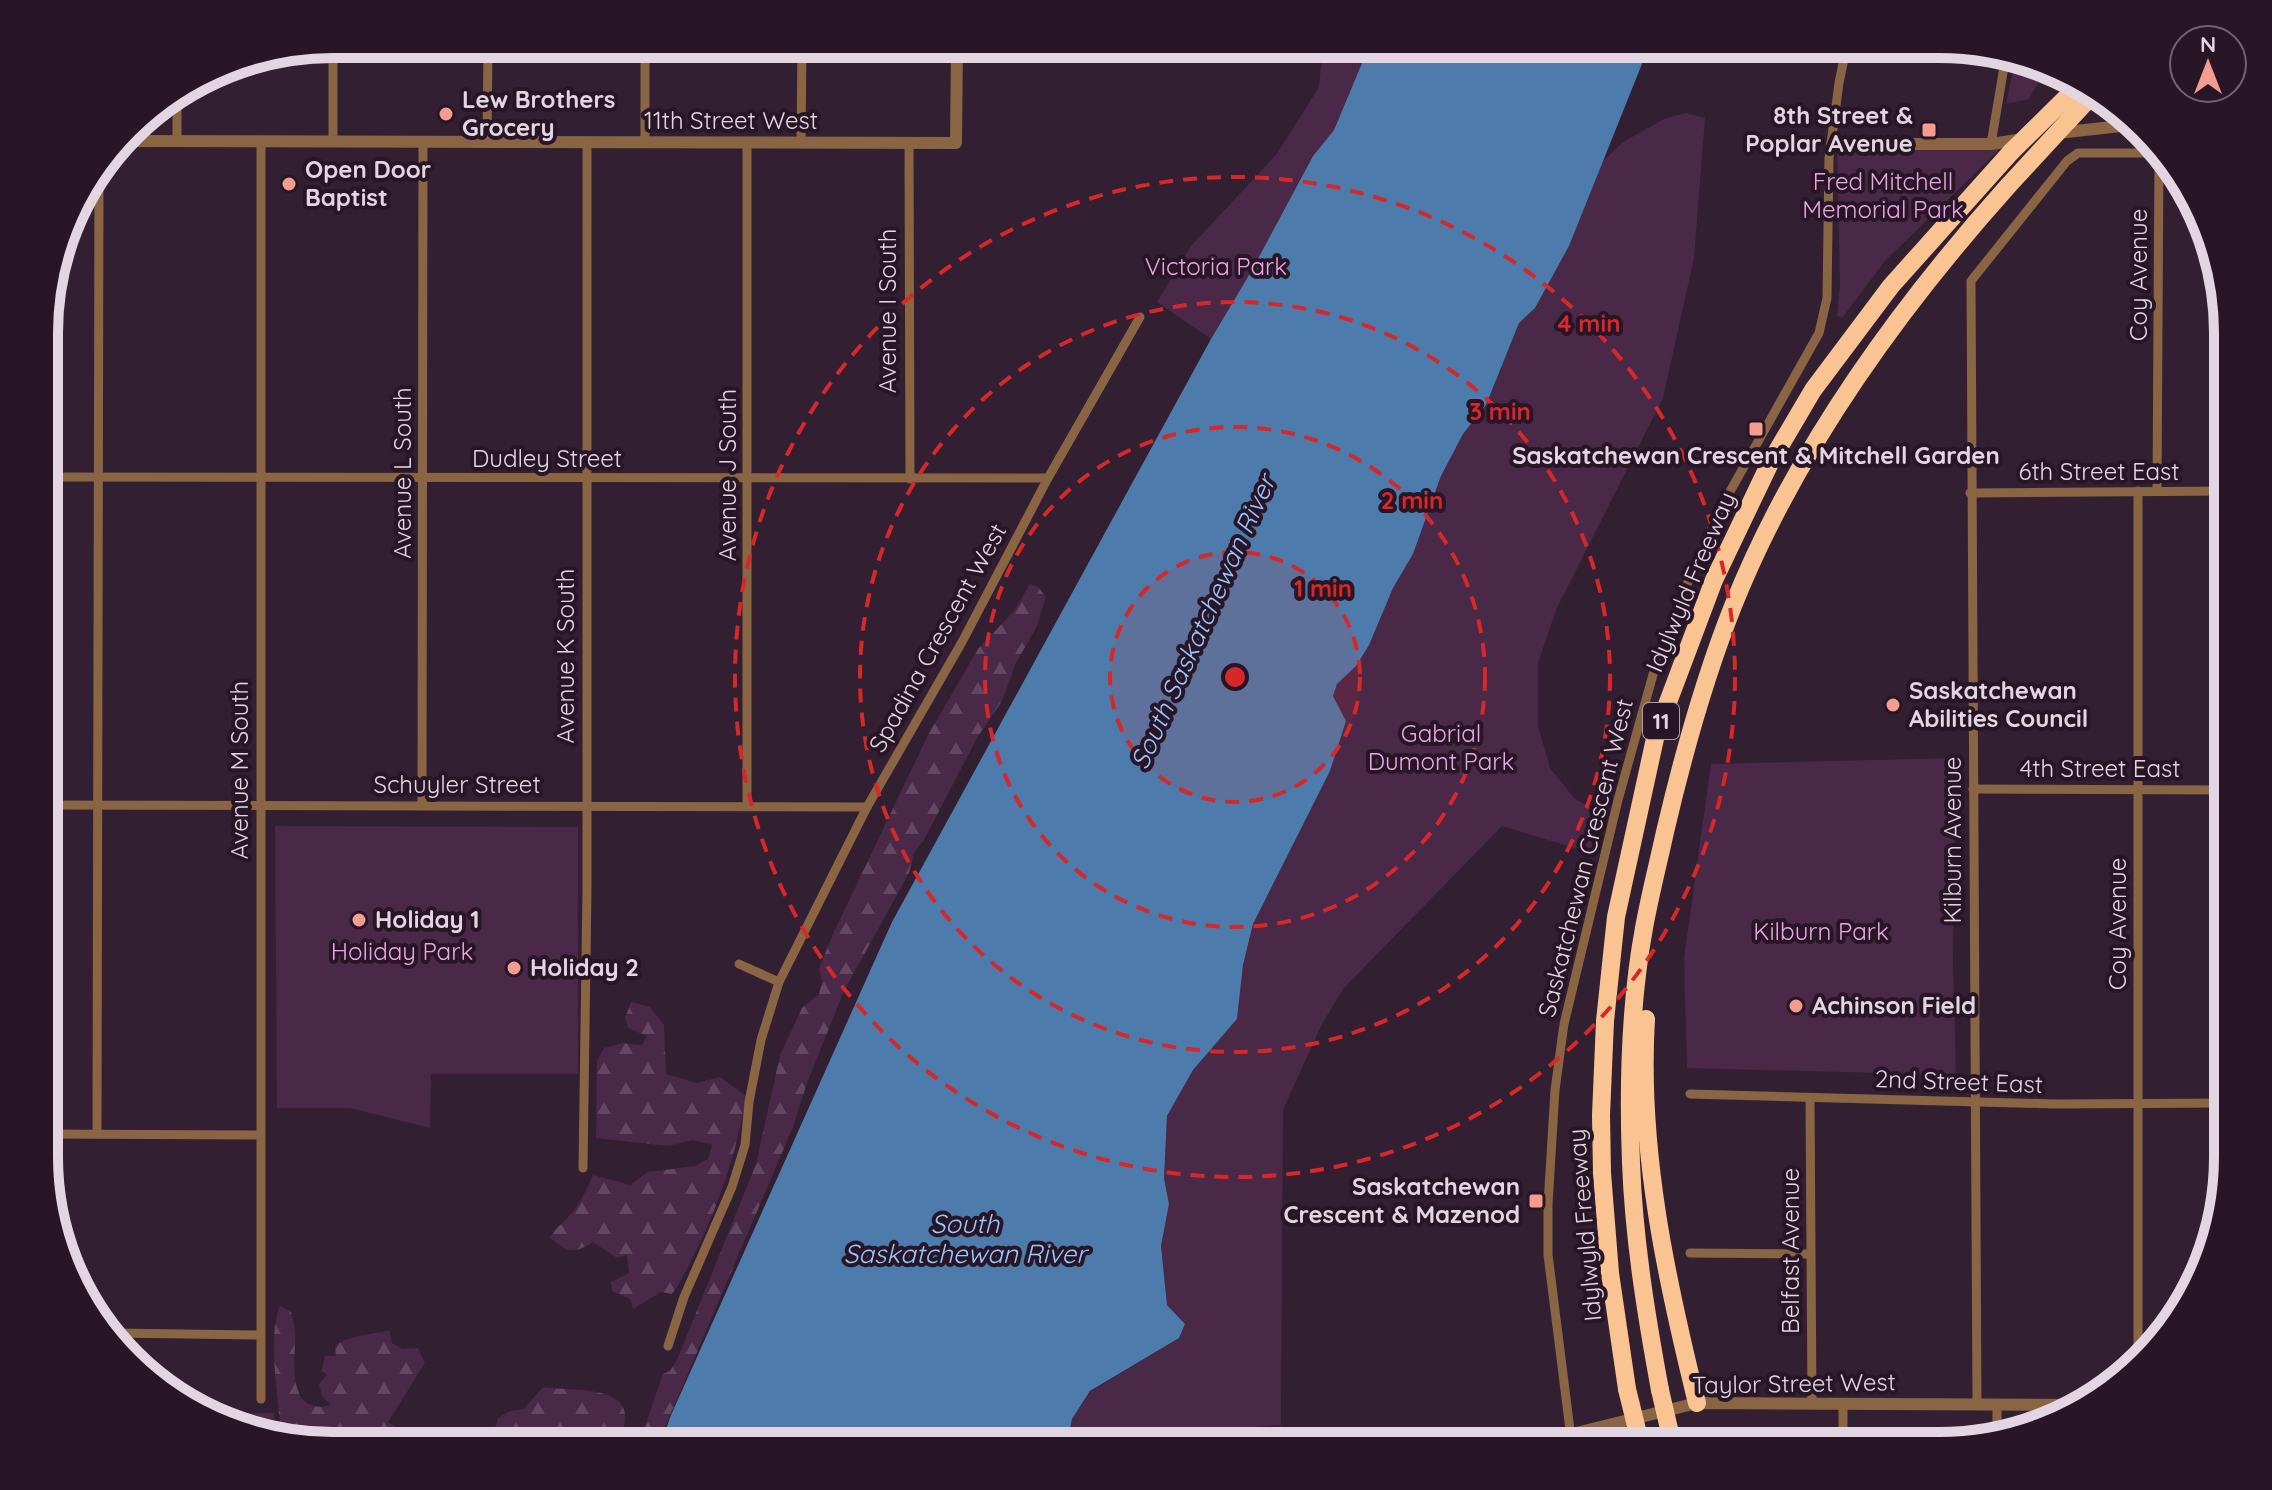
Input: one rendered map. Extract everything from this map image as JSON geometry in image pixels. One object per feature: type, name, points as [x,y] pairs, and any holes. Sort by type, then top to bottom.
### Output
[{"type":"highway","name":"Idylwyld Freeway","points":[[1637,1431],[1627,1389],[1610,1273],[1601,1115],[1603,1052],[1616,917],[1656,734],[1698,616],[1739,525],[1770,463],[1813,390],[1891,286],[2011,152],[2072,92]]},
{"type":"highway","name":"Idylwyld Freeway","points":[[1670,1431],[1640,1285],[1631,1163],[1636,990],[1644,930],[1678,778],[1708,673],[1734,604],[1781,506],[1830,420],[1887,334],[1949,254],[2087,101]]},
{"type":"highway","points":[[1678,778],[1649,972],[1647,1103],[1651,1169],[1661,1242],[1697,1403]]},
{"type":"street","name":"Saskatchewan Crescent West","points":[[1571,1431],[1548,1255],[1555,1090],[1564,1024],[1618,800],[1654,671],[1685,589],[1723,504],[1819,333],[1827,298],[1832,144],[1844,58]]},
{"type":"street","points":[[333,59],[333,142]]},
{"type":"street","points":[[487,143],[488,59]]},
{"type":"street","points":[[645,59],[645,143]]},
{"type":"street","points":[[801,143],[802,59]]},
{"type":"street","name":"11th Street West","points":[[137,141],[956,143],[957,59]]},
{"type":"street","points":[[1991,144],[2004,66]]},
{"type":"street","points":[[177,106],[177,140]]},
{"type":"street","points":[[1832,144],[1991,144],[2119,125]]},
{"type":"street","name":"Avenue M South","points":[[261,142],[261,1399]]},
{"type":"street","name":"Avenue L South","points":[[422,804],[423,143]]},
{"type":"street","name":"Avenue K South","points":[[583,1168],[587,143]]},
{"type":"street","name":"Avenue I South","points":[[909,143],[910,479]]},
{"type":"street","name":"Avenue J South","points":[[747,144],[747,806]]},
{"type":"street","name":"Kilburn Avenue","points":[[1977,1404],[1971,281],[2067,161],[2078,153],[2147,154]]},
{"type":"street","name":"Coy Avenue","points":[[2157,166],[2157,491]]},
{"type":"street","points":[[97,1133],[99,188]]},
{"type":"street","name":"Spadina Crescent West","points":[[668,1346],[684,1297],[732,1187],[745,1145],[749,1102],[761,1040],[779,982],[867,807],[962,642],[1048,478],[1140,317]]},
{"type":"street","name":"Dudley Street","points":[[58,477],[1048,478]]},
{"type":"street","name":"Coy Avenue","points":[[2138,491],[2138,1347]]},
{"type":"street","name":"6th Street East","points":[[1970,493],[2213,491]]},
{"type":"street","name":"4th Street East","points":[[1973,789],[2213,790]]},
{"type":"street","name":"Schuyler Street","points":[[58,805],[867,807]]},
{"type":"street","points":[[739,964],[779,982]]},
{"type":"street","name":"2nd Street East","points":[[1690,1094],[1974,1103],[2213,1103]]},
{"type":"street","name":"Belfast Avenue","points":[[1810,1098],[1812,1404]]},
{"type":"street","points":[[58,1134],[260,1135]]},
{"type":"street","points":[[1690,1253],[1810,1254]]},
{"type":"street","points":[[122,1333],[260,1335]]},
{"type":"street","name":"Taylor Street West","points":[[1602,1431],[1697,1403],[2056,1405]]},
{"type":"street","points":[[1843,1405],[1843,1431]]},
{"type":"street","points":[[1997,1405],[1997,1426]]},
{"type":"green space","name":"Victoria Park","points":[[1322,58],[1364,58],[1334,130],[1313,156],[1211,339],[1157,302],[1191,246],[1276,155],[1319,87]]},
{"type":"green space","points":[[2014,68],[2041,78],[2029,99],[2006,104]]},
{"type":"green space","name":"Gabrial Dumont Park","points":[[1686,113],[1705,118],[1694,258],[1663,398],[1556,610],[1538,663],[1538,726],[1550,768],[1575,799],[1603,814],[1594,854],[1502,826],[1344,988],[1322,1024],[1283,1110],[1281,1425],[1189,1431],[1070,1432],[1072,1419],[1090,1392],[1179,1338],[1185,1324],[1167,1305],[1161,1246],[1169,1204],[1164,1178],[1167,1116],[1193,1070],[1237,1019],[1243,965],[1253,924],[1330,771],[1346,721],[1333,696],[1337,684],[1356,666],[1393,588],[1413,554],[1441,476],[1463,434],[1486,405],[1519,323],[1535,308],[1569,246],[1603,161],[1623,142],[1666,118]]},
{"type":"green space","name":"Fred Mitchell Memorial Park","points":[[2002,147],[1885,261],[1842,318],[1837,316],[1840,285],[1837,149]]},
{"type":"green space","points":[[1030,584],[1038,587],[1046,597],[1037,626],[1016,663],[1002,701],[977,738],[924,840],[914,853],[909,873],[844,991],[793,1127],[663,1432],[643,1432],[663,1374],[670,1371],[677,1360],[756,1164],[780,1055],[802,1008],[819,994],[822,982],[819,968],[833,934],[928,735],[978,649],[1014,611]]},
{"type":"green space","points":[[58,634],[61,634],[61,670],[58,670]]},
{"type":"green space","name":"Kilburn Park","points":[[1956,758],[1953,961],[1956,1075],[1687,1068],[1684,958],[1711,764]]},
{"type":"green space","name":"Holiday Park","points":[[275,826],[578,827],[578,1074],[431,1074],[430,1128],[350,1108],[277,1108]]},
{"type":"green space","points":[[631,1002],[650,1007],[664,1025],[666,1074],[697,1083],[720,1077],[746,1096],[736,1146],[721,1193],[679,1284],[672,1294],[661,1292],[633,1309],[630,1299],[612,1291],[611,1282],[629,1273],[627,1255],[617,1258],[593,1242],[571,1250],[550,1238],[578,1205],[593,1175],[630,1185],[648,1172],[695,1166],[708,1159],[712,1145],[693,1140],[668,1146],[596,1138],[597,1061],[604,1048],[623,1043],[642,1045],[647,1036],[628,1028],[625,1018]]},
{"type":"green space","points":[[280,1306],[291,1312],[295,1332],[297,1388],[308,1404],[318,1407],[331,1405],[322,1396],[319,1384],[327,1375],[322,1370],[325,1356],[336,1356],[335,1346],[341,1342],[389,1330],[392,1343],[402,1349],[418,1348],[425,1363],[388,1422],[412,1432],[333,1432],[280,1427],[274,1352]]},
{"type":"green space","points":[[543,1387],[595,1392],[618,1401],[624,1410],[625,1422],[622,1432],[483,1432],[496,1426],[498,1418],[510,1411],[524,1409]]},
{"type":"green space","points":[[234,1413],[274,1413],[274,1425]]},
{"type":"water","name":"South Saskatchewan River","points":[[1364,58],[1644,58],[1569,246],[1535,308],[1519,323],[1486,405],[1463,434],[1441,476],[1413,554],[1393,588],[1369,645],[1356,666],[1337,684],[1333,696],[1346,721],[1330,771],[1253,924],[1243,965],[1237,1019],[1193,1070],[1167,1116],[1164,1178],[1169,1204],[1161,1246],[1167,1305],[1185,1324],[1179,1338],[1090,1391],[1072,1419],[1070,1432],[665,1432],[892,922],[1313,156],[1334,130]]},
{"type":"place","name":"Lew Brothers Grocery","points":[[446,114]]},
{"type":"place","name":"8th Street & Poplar Avenue","points":[[1929,130]]},
{"type":"place","name":"Open Door Baptist","points":[[289,184]]},
{"type":"place","name":"Saskatchewan Crescent & Mitchell Garden","points":[[1756,429]]},
{"type":"place","name":"Saskatchewan Abilities Council","points":[[1893,705]]},
{"type":"place","name":"Holiday 1","points":[[359,920]]},
{"type":"place","name":"Holiday 2","points":[[514,968]]},
{"type":"place","name":"Achinson Field","points":[[1796,1006]]},
{"type":"place","name":"Saskatchewan Crescent & Mazenod","points":[[1536,1201]]}]
